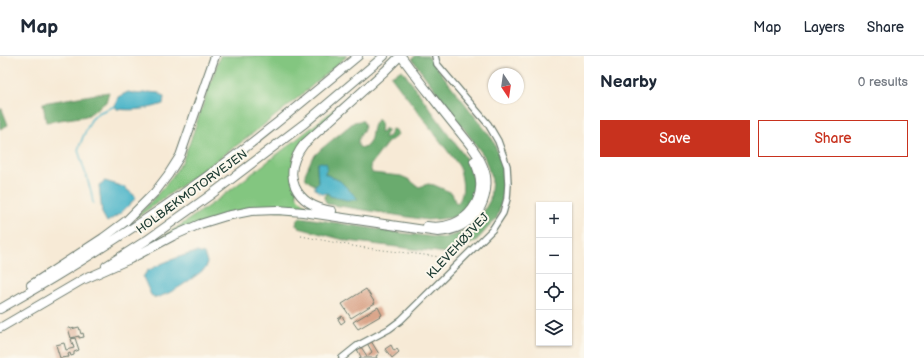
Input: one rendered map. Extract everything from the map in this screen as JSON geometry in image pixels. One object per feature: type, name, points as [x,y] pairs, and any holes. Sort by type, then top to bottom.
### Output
[{"type":"highway","points":[[1,309],[36,282],[126,221],[155,192],[180,156],[215,56]]},
{"type":"highway","name":"HOLBÆKMOTORVEJEN","points":[[1,309],[76,264],[200,182],[294,110],[358,56]]},
{"type":"highway","name":"HOLBÆKMOTORVEJEN","points":[[0,328],[85,279],[147,240],[209,196],[305,123],[384,56]]},
{"type":"highway","points":[[401,56],[471,155],[478,170],[480,188],[474,207],[464,218],[453,224],[431,227],[320,209],[306,201],[294,185],[292,174],[294,162],[304,144],[401,56]]},
{"type":"highway","points":[[85,279],[130,259],[173,236],[200,224],[226,216],[251,211],[277,210],[303,212],[438,232],[455,229],[462,226],[474,216],[482,204],[485,196],[486,177],[476,153],[445,112],[428,93]]},
{"type":"street","name":"KLEVEHØJVEJ","points":[[342,358],[357,346],[389,329],[401,320],[492,230],[503,213],[507,199],[508,184],[506,166],[498,141],[488,124],[438,64],[435,56]]},
{"type":"path","points":[[300,236],[366,248],[441,257],[460,255],[464,257]]},
{"type":"green space","points":[[220,56],[347,56],[260,128],[136,218],[135,217],[169,181],[182,162]]},
{"type":"green space","points":[[394,56],[293,156],[297,197],[312,209],[320,212],[246,209],[159,240],[220,198],[292,143],[326,116]]},
{"type":"green space","points":[[415,56],[428,56],[493,140],[504,169],[504,193],[497,218],[475,242],[446,253],[348,241],[299,228],[296,225],[300,217],[443,238],[461,233],[479,220],[490,200],[492,180],[484,156],[412,59]]},
{"type":"green space","points":[[402,70],[465,157],[475,182],[475,191],[470,203],[461,213],[451,218],[427,220],[327,204],[324,196],[340,181],[325,174],[327,169],[318,163],[318,183],[315,185],[306,179],[305,174],[312,158],[354,122],[363,121],[365,126],[358,142],[359,147],[364,148],[370,142],[374,124],[377,120],[379,120],[381,123],[380,133],[383,132],[384,129],[387,129],[384,138],[389,136],[392,129],[396,130],[398,135],[387,143],[370,166],[372,173],[401,176],[419,187],[428,184],[434,185],[452,193],[455,202],[458,203],[463,190],[459,166],[391,76]]},
{"type":"green space","points":[[109,92],[106,102],[87,116],[46,122],[43,103]]},
{"type":"green space","points":[[0,109],[2,109],[8,125],[0,129]]},
{"type":"water","points":[[128,92],[139,94],[148,92],[159,93],[164,97],[163,104],[141,109],[117,109],[115,106],[118,97]]},
{"type":"water","points":[[321,162],[327,164],[325,174],[340,181],[358,199],[347,200],[330,196],[328,193],[321,193],[315,189],[315,185],[318,183],[317,166],[318,163]]},
{"type":"water","points":[[105,181],[124,187],[135,196],[135,199],[121,213],[107,222],[102,213],[99,185]]},
{"type":"water","points":[[197,252],[204,254],[207,262],[206,268],[182,286],[169,293],[155,298],[151,295],[143,277],[147,271],[163,263]]},
{"type":"building","points":[[366,289],[375,303],[351,318],[342,304]]},
{"type":"building","points":[[378,307],[382,315],[358,329],[353,322]]},
{"type":"building","points":[[342,316],[345,321],[341,324],[338,319]]},
{"type":"building","points":[[79,327],[81,334],[83,333],[84,337],[79,338],[79,336],[71,338],[68,328],[71,329]]},
{"type":"building","points":[[75,338],[79,350],[74,352],[74,355],[71,356],[70,353],[68,354],[69,357],[60,358],[56,345],[64,343],[66,350],[74,348],[71,339]]},
{"type":"building","points":[[371,341],[379,354],[376,356],[377,358],[359,358],[361,357],[357,349],[361,347],[367,356],[372,352],[367,343]]},
{"type":"building","points":[[391,345],[394,351],[397,349],[399,352],[392,358],[385,349]]},
{"type":"waterway","points":[[93,203],[91,191],[78,150],[91,120],[98,113],[115,106]]}]
